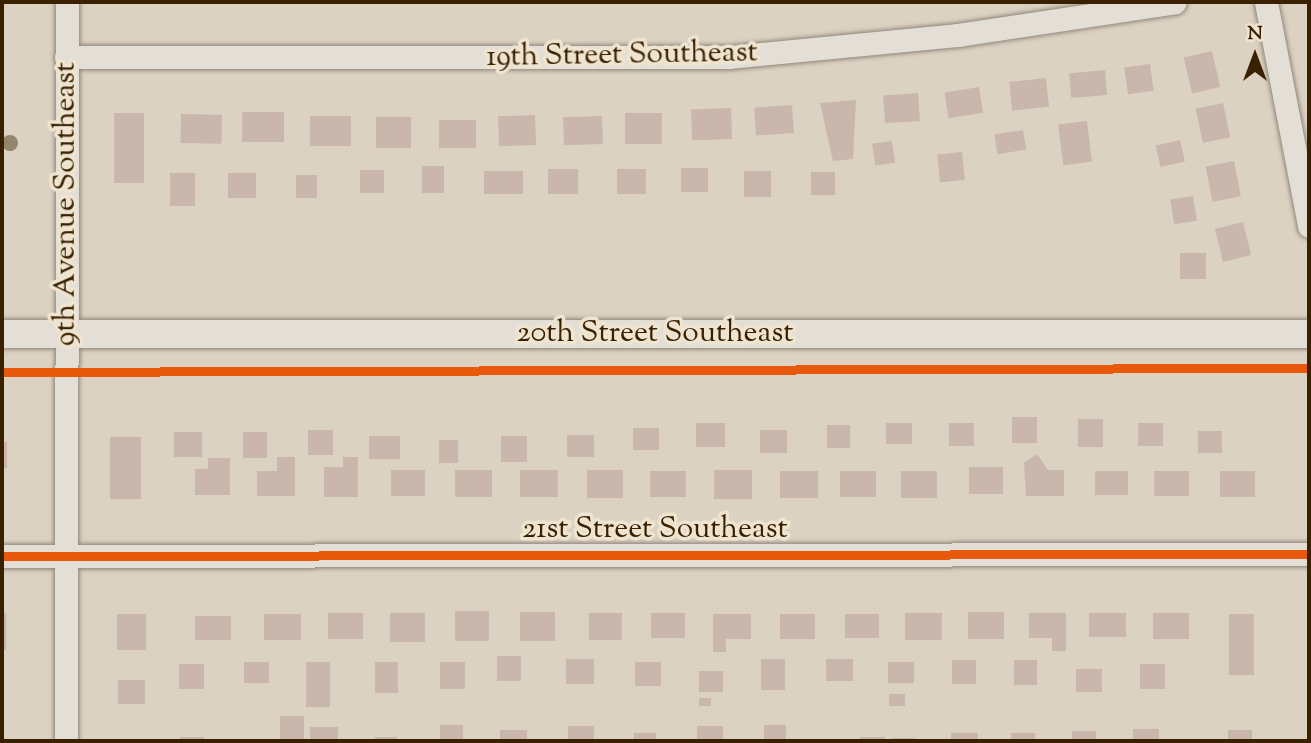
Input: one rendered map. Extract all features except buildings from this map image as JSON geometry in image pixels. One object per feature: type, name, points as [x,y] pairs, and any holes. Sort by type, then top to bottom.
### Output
[{"type":"street","name":"9th Avenue Southeast","points":[[66,741],[69,556],[67,2]]},
{"type":"street","name":"19th Street Southeast","points":[[66,57],[729,57],[958,35],[1175,2]]},
{"type":"street","points":[[1266,2],[1309,226]]},
{"type":"street","name":"20th Street Southeast","points":[[2,334],[1309,334]]},
{"type":"street","name":"21st Street Southeast","points":[[2,556],[1309,554]]},
{"type":"cycle path","points":[[2,372],[1309,368]]},
{"type":"cycle path","points":[[2,556],[1309,554]]}]
